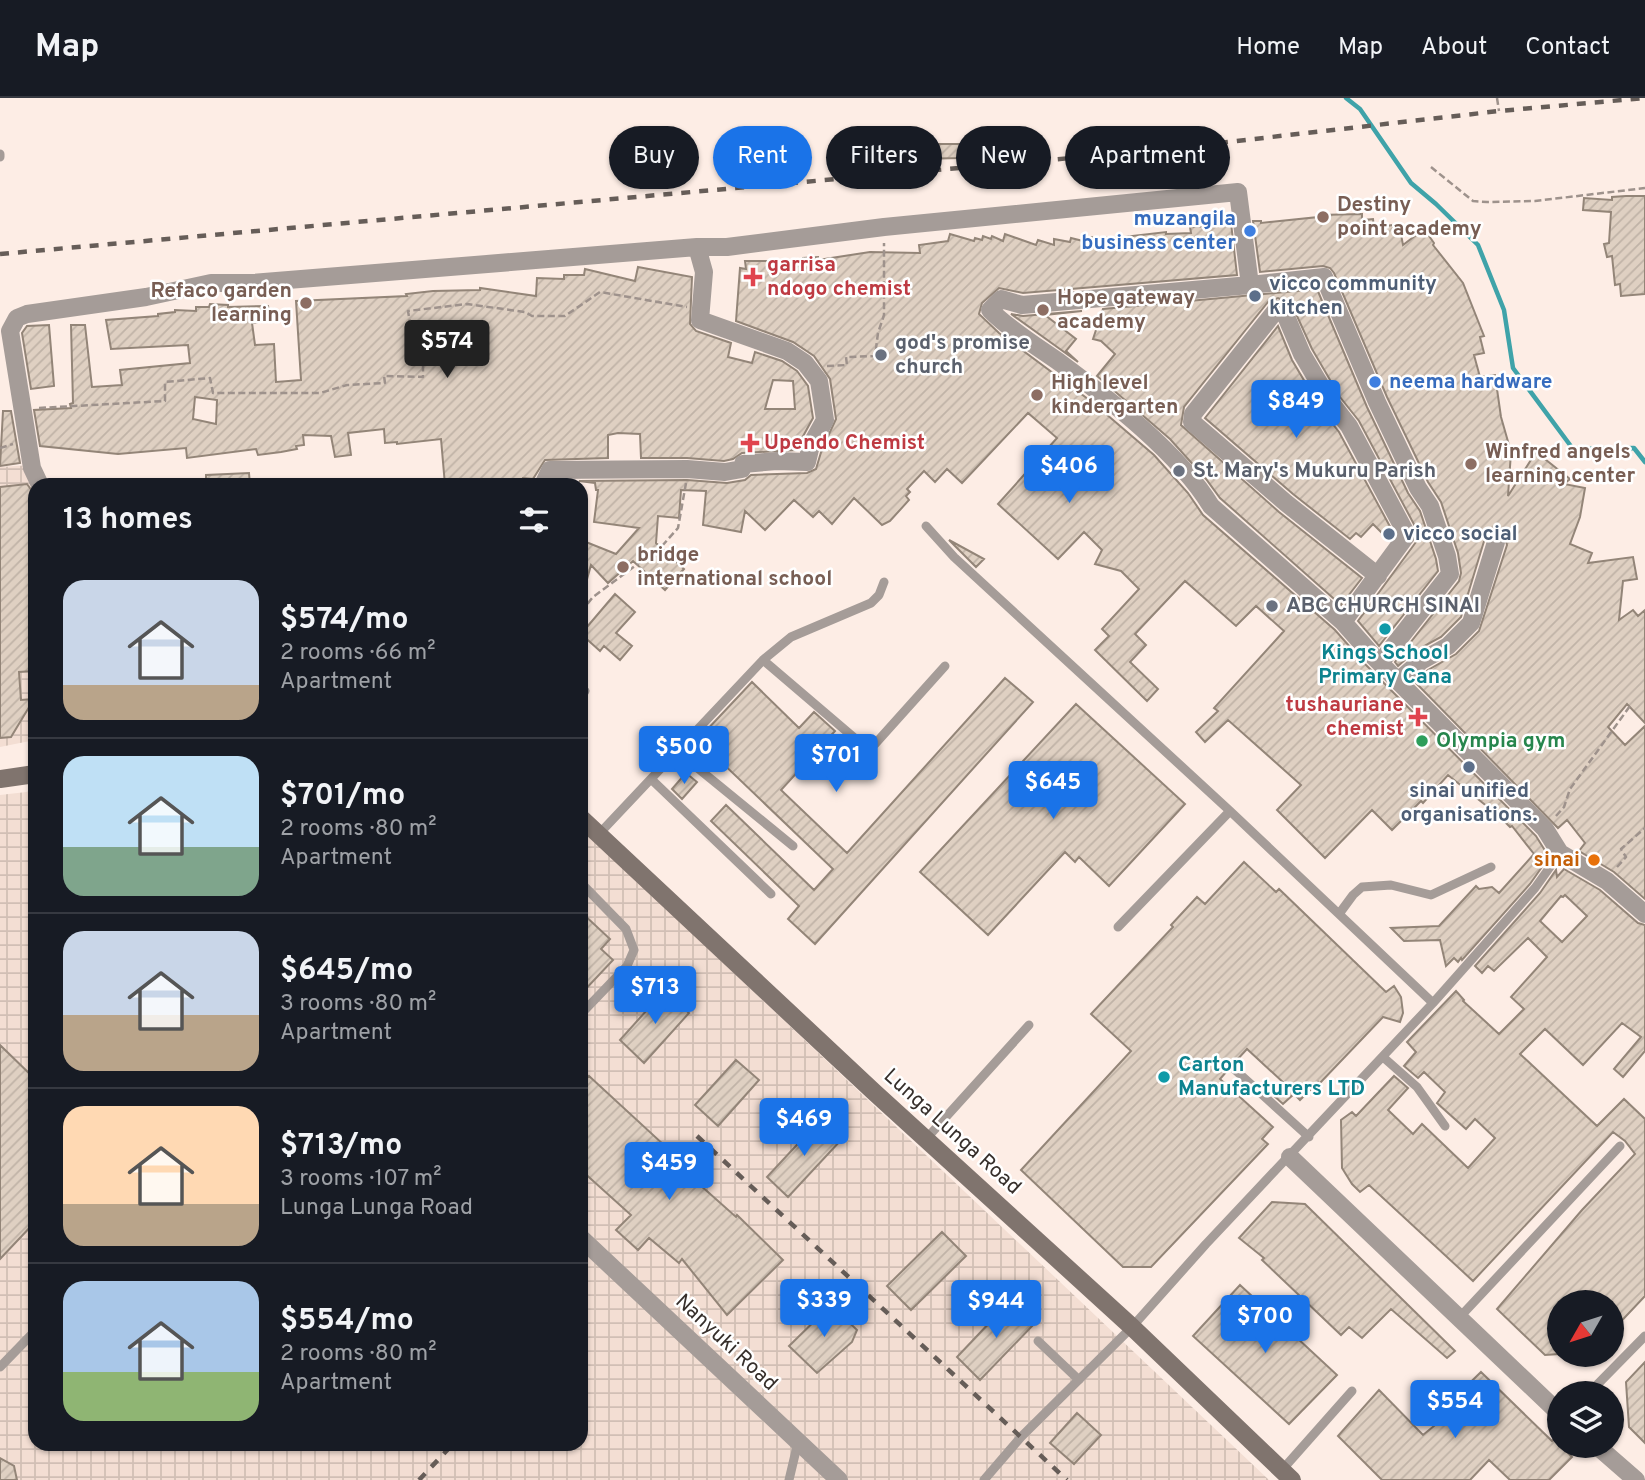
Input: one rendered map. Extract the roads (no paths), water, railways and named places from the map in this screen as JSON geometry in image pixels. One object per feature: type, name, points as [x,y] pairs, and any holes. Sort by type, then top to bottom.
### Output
[{"type":"main road","points":[[0,779],[28,775]]},
{"type":"main road","name":"Lunga Lunga Road","points":[[588,825],[1132,1327],[1287,1475]]},
{"type":"street","points":[[37,478],[32,468],[21,409],[10,331],[18,318],[27,314],[155,295],[211,283],[252,283],[697,247],[727,247],[884,227],[1238,192],[1250,285]]},
{"type":"street","points":[[547,478],[550,470],[687,469],[725,472],[742,469],[743,464],[807,462],[811,445],[825,420],[819,381],[805,363],[787,351],[700,320],[704,272],[697,247]]},
{"type":"street","points":[[1381,663],[1450,574],[1447,556],[1430,506],[1418,488],[1377,402],[1324,277],[1022,305],[1001,299],[990,310],[1065,366],[1154,439],[1202,492],[1211,506],[1343,622],[1381,663],[1398,681],[1545,830],[1560,853],[1606,881],[1645,914]]},
{"type":"street","points":[[1343,622],[1378,576],[1407,535],[1349,426],[1331,403],[1302,354],[1284,314],[1277,309],[1193,414],[1192,422],[1286,503],[1378,576]]},
{"type":"street","points":[[1398,681],[1421,661],[1448,646],[1471,623],[1496,542]]},
{"type":"street","points":[[1290,1157],[1547,1402]]},
{"type":"street","name":"Nanyuki Road","points":[[588,1245],[839,1480]]},
{"type":"street","points":[[1611,1458],[1636,1480]]},
{"type":"lane","points":[[926,526],[954,556],[1433,1003]]},
{"type":"lane","points":[[598,835],[763,660],[791,637],[871,603],[884,582]]},
{"type":"lane","points":[[763,660],[866,747],[875,744],[945,666]]},
{"type":"lane","points":[[678,752],[793,846]]},
{"type":"lane","points":[[651,779],[771,894]]},
{"type":"lane","points":[[1118,927],[1230,811]]},
{"type":"lane","points":[[984,1480],[1021,1437],[1132,1327],[1206,1244],[1433,1003],[1535,888],[1560,853]]},
{"type":"lane","points":[[1339,914],[1353,894],[1362,887],[1391,885],[1431,895],[1492,867]]},
{"type":"lane","points":[[588,890],[626,929],[634,950],[627,966],[588,1007]]},
{"type":"lane","points":[[926,1139],[1029,1025]]},
{"type":"lane","points":[[1383,1057],[1417,1087],[1445,1126]]},
{"type":"lane","points":[[1233,1068],[1309,1137]]},
{"type":"lane","points":[[1458,1319],[1620,1146]]},
{"type":"lane","points":[[1601,1381],[1645,1336]]},
{"type":"lane","points":[[0,1367],[28,1338]]},
{"type":"lane","points":[[1038,1341],[1079,1380]]},
{"type":"lane","points":[[1287,1475],[1352,1391]]},
{"type":"lane","points":[[789,1480],[798,1442]]},
{"type":"waterway","points":[[1346,98],[1360,109],[1411,183],[1478,245],[1504,310],[1513,368],[1573,449],[1634,448],[1645,462]]},
{"type":"railway","points":[[0,254],[1149,151],[1499,111],[1645,98]]},
{"type":"railway","points":[[697,1136],[1067,1480]]},
{"type":"railway","points":[[419,1480],[446,1451]]},
{"type":"place","name":"Destiny point academy","points":[[1323,217]]},
{"type":"place","name":"muzangila business center","points":[[1250,231]]},
{"type":"place","name":"garrisa ndogo chemist","points":[[753,277]]},
{"type":"place","name":"vicco community kitchen","points":[[1255,296]]},
{"type":"place","name":"Refaco garden learning","points":[[306,303]]},
{"type":"place","name":"Hope gateway academy","points":[[1043,310]]},
{"type":"place","name":"god's promise church","points":[[881,355]]},
{"type":"place","name":"neema hardware","points":[[1375,382]]},
{"type":"place","name":"High level kindergarten","points":[[1037,395]]},
{"type":"place","name":"Upendo Chemist","points":[[750,443]]},
{"type":"place","name":"Winfred angels learning center","points":[[1471,464]]},
{"type":"place","name":"St. Mary's Mukuru Parish","points":[[1179,471]]},
{"type":"place","name":"vicco social","points":[[1389,534]]},
{"type":"place","name":"bridge international school","points":[[623,567]]},
{"type":"place","name":"ABC CHURCH SINAI","points":[[1272,606]]},
{"type":"place","name":"Kings School Primary Cana","points":[[1385,629]]},
{"type":"place","name":"tushauriane chemist","points":[[1418,717]]},
{"type":"place","name":"Olympia gym","points":[[1422,741]]},
{"type":"place","name":"sinai unified organisations.","points":[[1469,767]]},
{"type":"place","name":"sinai","points":[[1594,860]]},
{"type":"place","name":"Carton Manufacturers LTD","points":[[1164,1077]]}]
